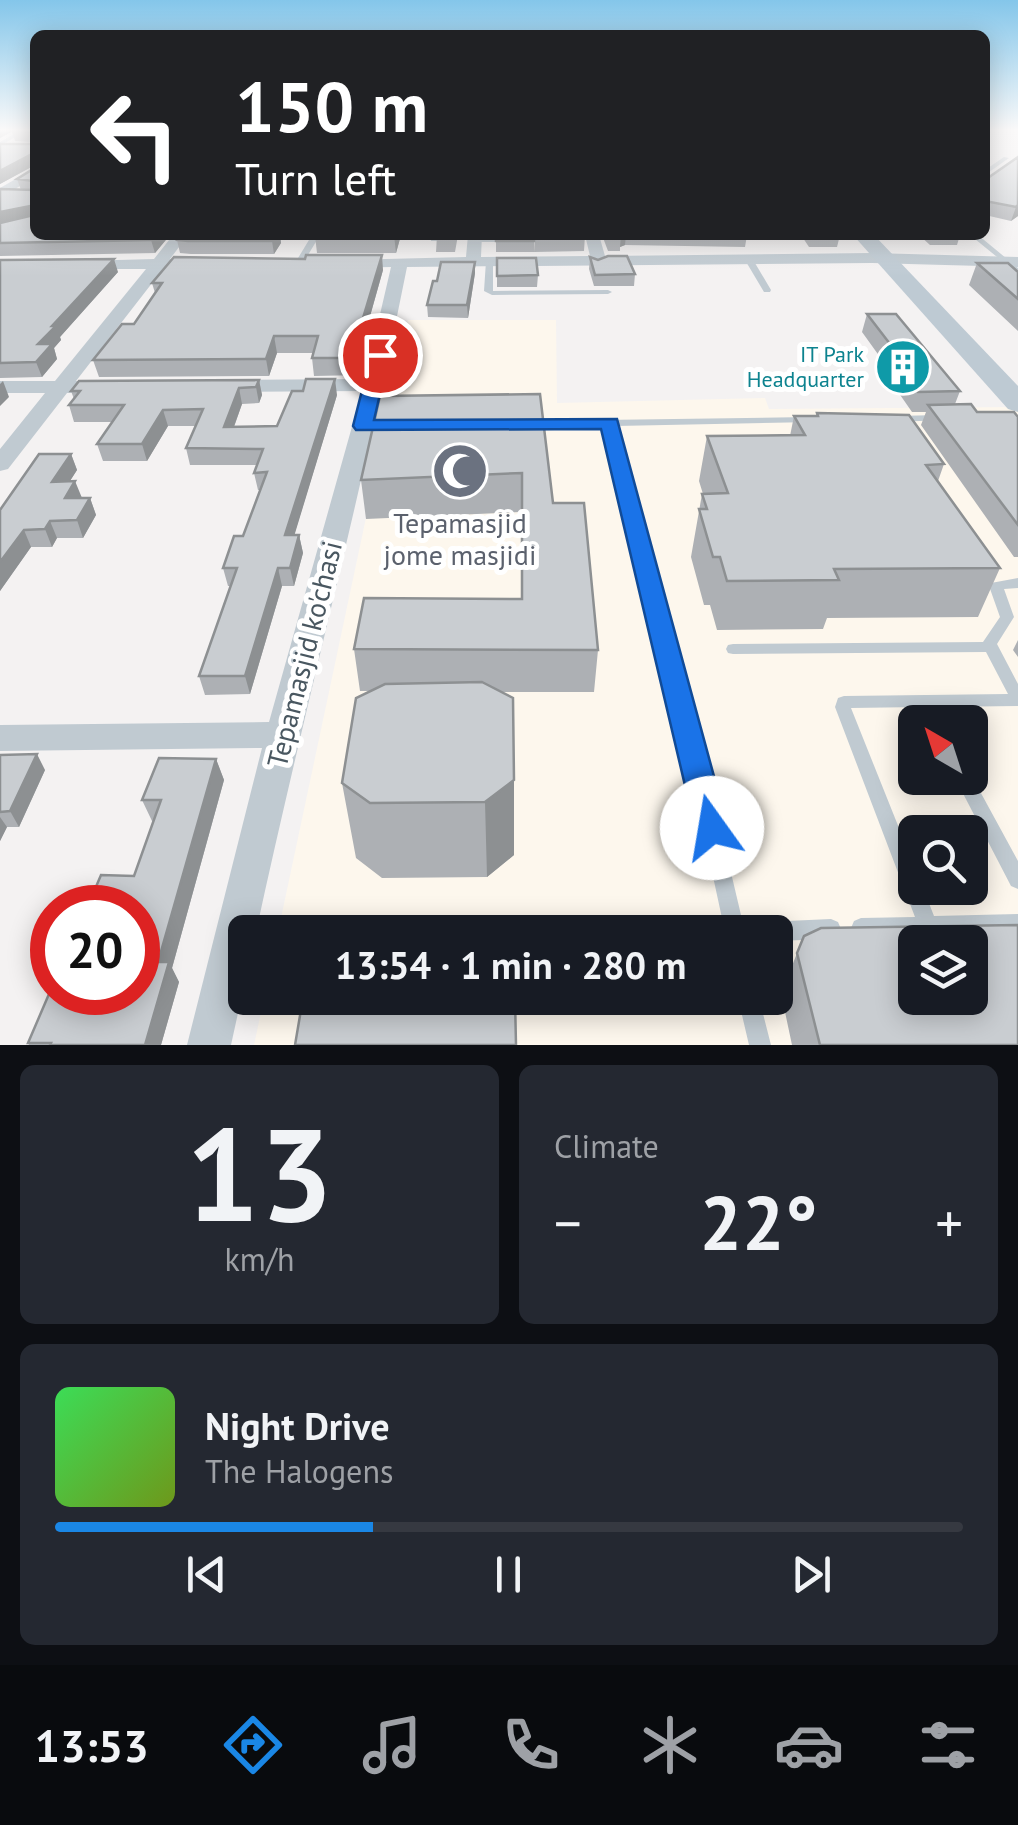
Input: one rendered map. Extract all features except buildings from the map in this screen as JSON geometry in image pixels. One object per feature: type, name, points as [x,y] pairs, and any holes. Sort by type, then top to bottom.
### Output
[{"type":"main road","points":[[893,251],[1018,373]]},
{"type":"main road","points":[[893,251],[1018,403]]},
{"type":"street","points":[[4,195],[25,179]]},
{"type":"street","points":[[0,464],[177,240]]},
{"type":"street","points":[[475,240],[481,263]]},
{"type":"street","points":[[593,240],[599,263]]},
{"type":"street","points":[[307,263],[749,260],[893,251],[1014,265]]},
{"type":"street","name":"Tepamasjid ko'chasi","points":[[208,1045],[282,735],[373,426],[374,386],[400,263]]},
{"type":"street","points":[[59,264],[211,264]]},
{"type":"street","points":[[205,386],[374,386]]},
{"type":"street","points":[[0,387],[130,387]]},
{"type":"street","points":[[0,738],[282,735]]},
{"type":"lane","points":[[307,263],[314,240]]},
{"type":"lane","points":[[981,240],[1014,265]]},
{"type":"lane","points":[[749,260],[767,290]]},
{"type":"lane","points":[[481,263],[488,291],[492,293],[608,292]]},
{"type":"lane","points":[[878,419],[955,418]]},
{"type":"lane","points":[[522,424],[821,420]]},
{"type":"lane","points":[[610,423],[688,724],[731,915]]},
{"type":"lane","points":[[988,568],[999,584],[1007,618],[990,648]]},
{"type":"lane","points":[[999,584],[1018,583]]},
{"type":"lane","points":[[733,649],[990,648]]},
{"type":"lane","points":[[990,648],[1018,700],[844,702],[843,708],[928,925],[1018,924]]},
{"type":"lane","points":[[925,701],[927,705]]},
{"type":"lane","points":[[973,795],[1018,880]]},
{"type":"lane","points":[[793,931],[898,926]]},
{"type":"lane","points":[[754,1015],[760,1045]]},
{"type":"shaded area","points":[[408,320],[556,320],[557,403],[765,398],[769,409],[1018,407],[1018,1045],[254,1045],[260,1015],[793,1015],[793,915],[282,915]]},
{"type":"place","name":"IT Park Headquarter","points":[[903,367]]},
{"type":"place","name":"Tepamasjid jome masjidi","points":[[460,471]]},
{"type":"route","points":[[380,355],[363,426],[610,423],[712,828]]}]
